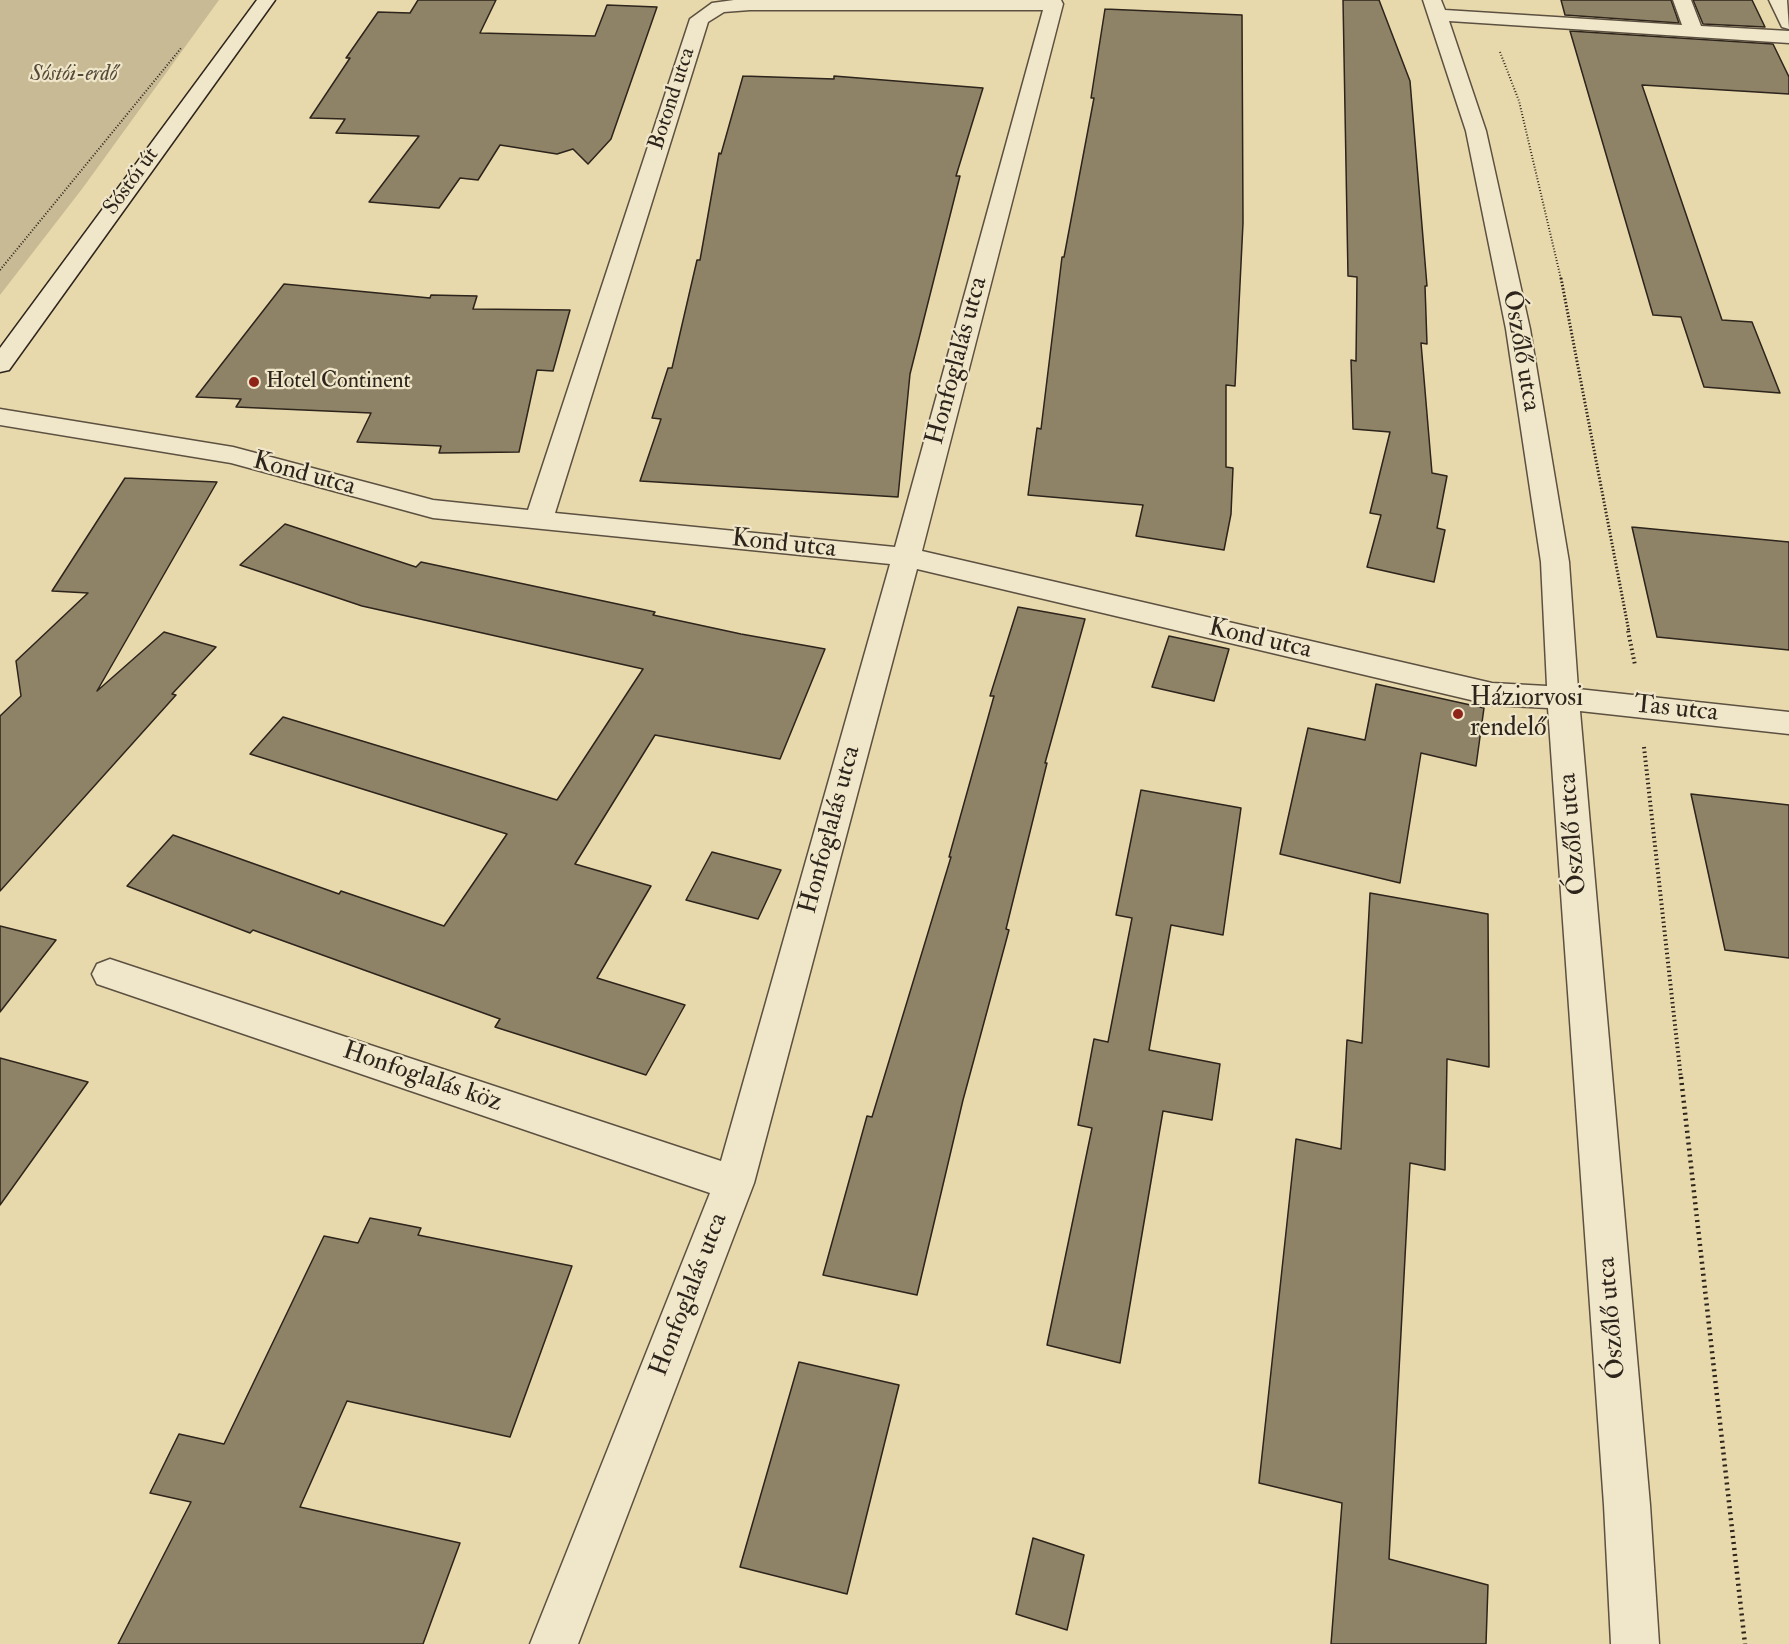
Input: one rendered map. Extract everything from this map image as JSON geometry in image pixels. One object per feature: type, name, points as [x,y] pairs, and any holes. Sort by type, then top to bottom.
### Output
[{"type":"street","name":"Sóstói út","points":[[0,365],[266,0]]},
{"type":"street","points":[[1682,0],[1693,30]]},
{"type":"street","points":[[1778,0],[1789,23]]},
{"type":"street","name":"Botond utca","points":[[540,520],[699,19],[719,7],[750,3],[1053,2]]},
{"type":"street","name":"Honfoglalás utca","points":[[554,1644],[734,1183],[906,557],[1053,2]]},
{"type":"street","points":[[1435,8],[1789,37]]},
{"type":"street","name":"Ószőlő utca","points":[[1435,8],[1476,131],[1518,329],[1555,562],[1563,698],[1628,1505],[1635,1644]]},
{"type":"street","name":"Kond utca","points":[[0,417],[233,455],[433,509],[906,557],[1492,694],[1563,698]]},
{"type":"street","name":"Tas utca","points":[[1563,698],[1789,723]]},
{"type":"street","name":"Honfoglalás köz","points":[[110,974],[734,1183]]},
{"type":"path","points":[[0,270],[184,45]]},
{"type":"path","points":[[1499,48],[1519,101],[1570,316],[1580,383],[1634,657],[1745,1644]]},
{"type":"green space","name":"Sóstói-erdő","points":[[0,0],[219,0],[82,189],[0,295]]},
{"type":"building","points":[[418,0],[496,0],[480,33],[595,36],[607,5],[657,7],[611,139],[588,164],[573,149],[557,154],[500,145],[478,180],[460,178],[439,208],[369,202],[419,136],[336,133],[345,119],[310,118],[350,58],[346,58],[378,12],[410,13]]},
{"type":"building","points":[[1343,0],[1379,0],[1410,81],[1427,286],[1425,286],[1427,344],[1421,343],[1432,473],[1447,476],[1437,528],[1445,530],[1434,582],[1367,567],[1381,515],[1370,513],[1390,432],[1353,429],[1351,360],[1356,361],[1357,277],[1348,276]]},
{"type":"building","points":[[1561,0],[1671,0],[1679,23],[1565,15]]},
{"type":"building","points":[[1693,0],[1752,0],[1765,27],[1703,24]]},
{"type":"building","points":[[1105,9],[1242,15],[1243,223],[1235,386],[1226,385],[1226,467],[1233,468],[1231,514],[1224,550],[1136,536],[1143,505],[1028,495],[1037,428],[1041,429],[1062,257],[1064,257],[1094,98],[1091,98]]},
{"type":"building","points":[[1570,31],[1773,44],[1789,77],[1789,94],[1642,85],[1722,320],[1752,322],[1780,393],[1704,387],[1681,317],[1653,315]]},
{"type":"building","points":[[743,76],[834,79],[834,76],[983,88],[956,176],[960,176],[910,374],[898,497],[640,481],[661,419],[652,418],[668,368],[672,368],[697,260],[700,260],[719,153],[721,154]]},
{"type":"building","points":[[284,284],[430,298],[431,295],[477,296],[473,309],[570,310],[553,371],[537,370],[519,452],[439,453],[441,446],[357,442],[371,413],[236,407],[241,399],[196,397]]},
{"type":"building","points":[[125,478],[217,482],[97,691],[164,632],[216,647],[172,694],[176,695],[0,891],[0,716],[21,696],[16,661],[88,593],[52,591]]},
{"type":"building","points":[[285,524],[416,567],[421,562],[655,612],[653,615],[741,634],[825,649],[780,759],[655,735],[575,864],[651,886],[597,978],[685,1005],[646,1075],[495,1027],[500,1019],[253,930],[250,933],[127,886],[173,835],[339,894],[341,891],[444,926],[507,834],[250,754],[283,717],[557,800],[643,669],[362,606],[240,565]]},
{"type":"building","points":[[1632,527],[1789,542],[1789,650],[1657,637]]},
{"type":"building","points":[[1018,607],[1085,619],[1045,763],[1047,763],[1006,929],[1009,930],[963,1100],[917,1295],[823,1275],[867,1116],[872,1117],[951,857],[949,857],[994,696],[990,696]]},
{"type":"building","points":[[1169,636],[1229,649],[1214,701],[1152,687]]},
{"type":"building","points":[[1376,684],[1484,708],[1476,766],[1421,753],[1400,883],[1280,854],[1308,728],[1365,740]]},
{"type":"building","points":[[1141,790],[1241,808],[1223,935],[1171,925],[1149,1050],[1220,1064],[1212,1120],[1163,1111],[1120,1363],[1047,1345],[1092,1128],[1078,1125],[1094,1039],[1108,1042],[1132,918],[1116,915]]},
{"type":"building","points":[[1691,794],[1789,805],[1789,958],[1725,950]]},
{"type":"building","points":[[712,852],[781,870],[758,919],[686,900]]},
{"type":"building","points":[[1370,893],[1488,914],[1489,1067],[1447,1059],[1445,1170],[1410,1163],[1389,1559],[1488,1585],[1486,1644],[1331,1644],[1342,1503],[1259,1483],[1296,1139],[1341,1149],[1347,1040],[1362,1043]]},
{"type":"building","points":[[0,926],[56,940],[0,1012]]},
{"type":"building","points":[[0,1058],[88,1082],[0,1205]]},
{"type":"building","points":[[370,1218],[421,1228],[418,1235],[572,1266],[510,1437],[347,1401],[300,1507],[460,1543],[423,1644],[118,1644],[191,1502],[150,1493],[179,1434],[224,1444],[324,1236],[358,1243]]},
{"type":"building","points":[[799,1362],[899,1385],[847,1594],[740,1567]]},
{"type":"building","points":[[1033,1538],[1084,1555],[1067,1630],[1016,1614]]},
{"type":"place","name":"Hotel Continent","points":[[254,382]]},
{"type":"place","name":"Háziorvosi rendelő","points":[[1458,714]]}]
